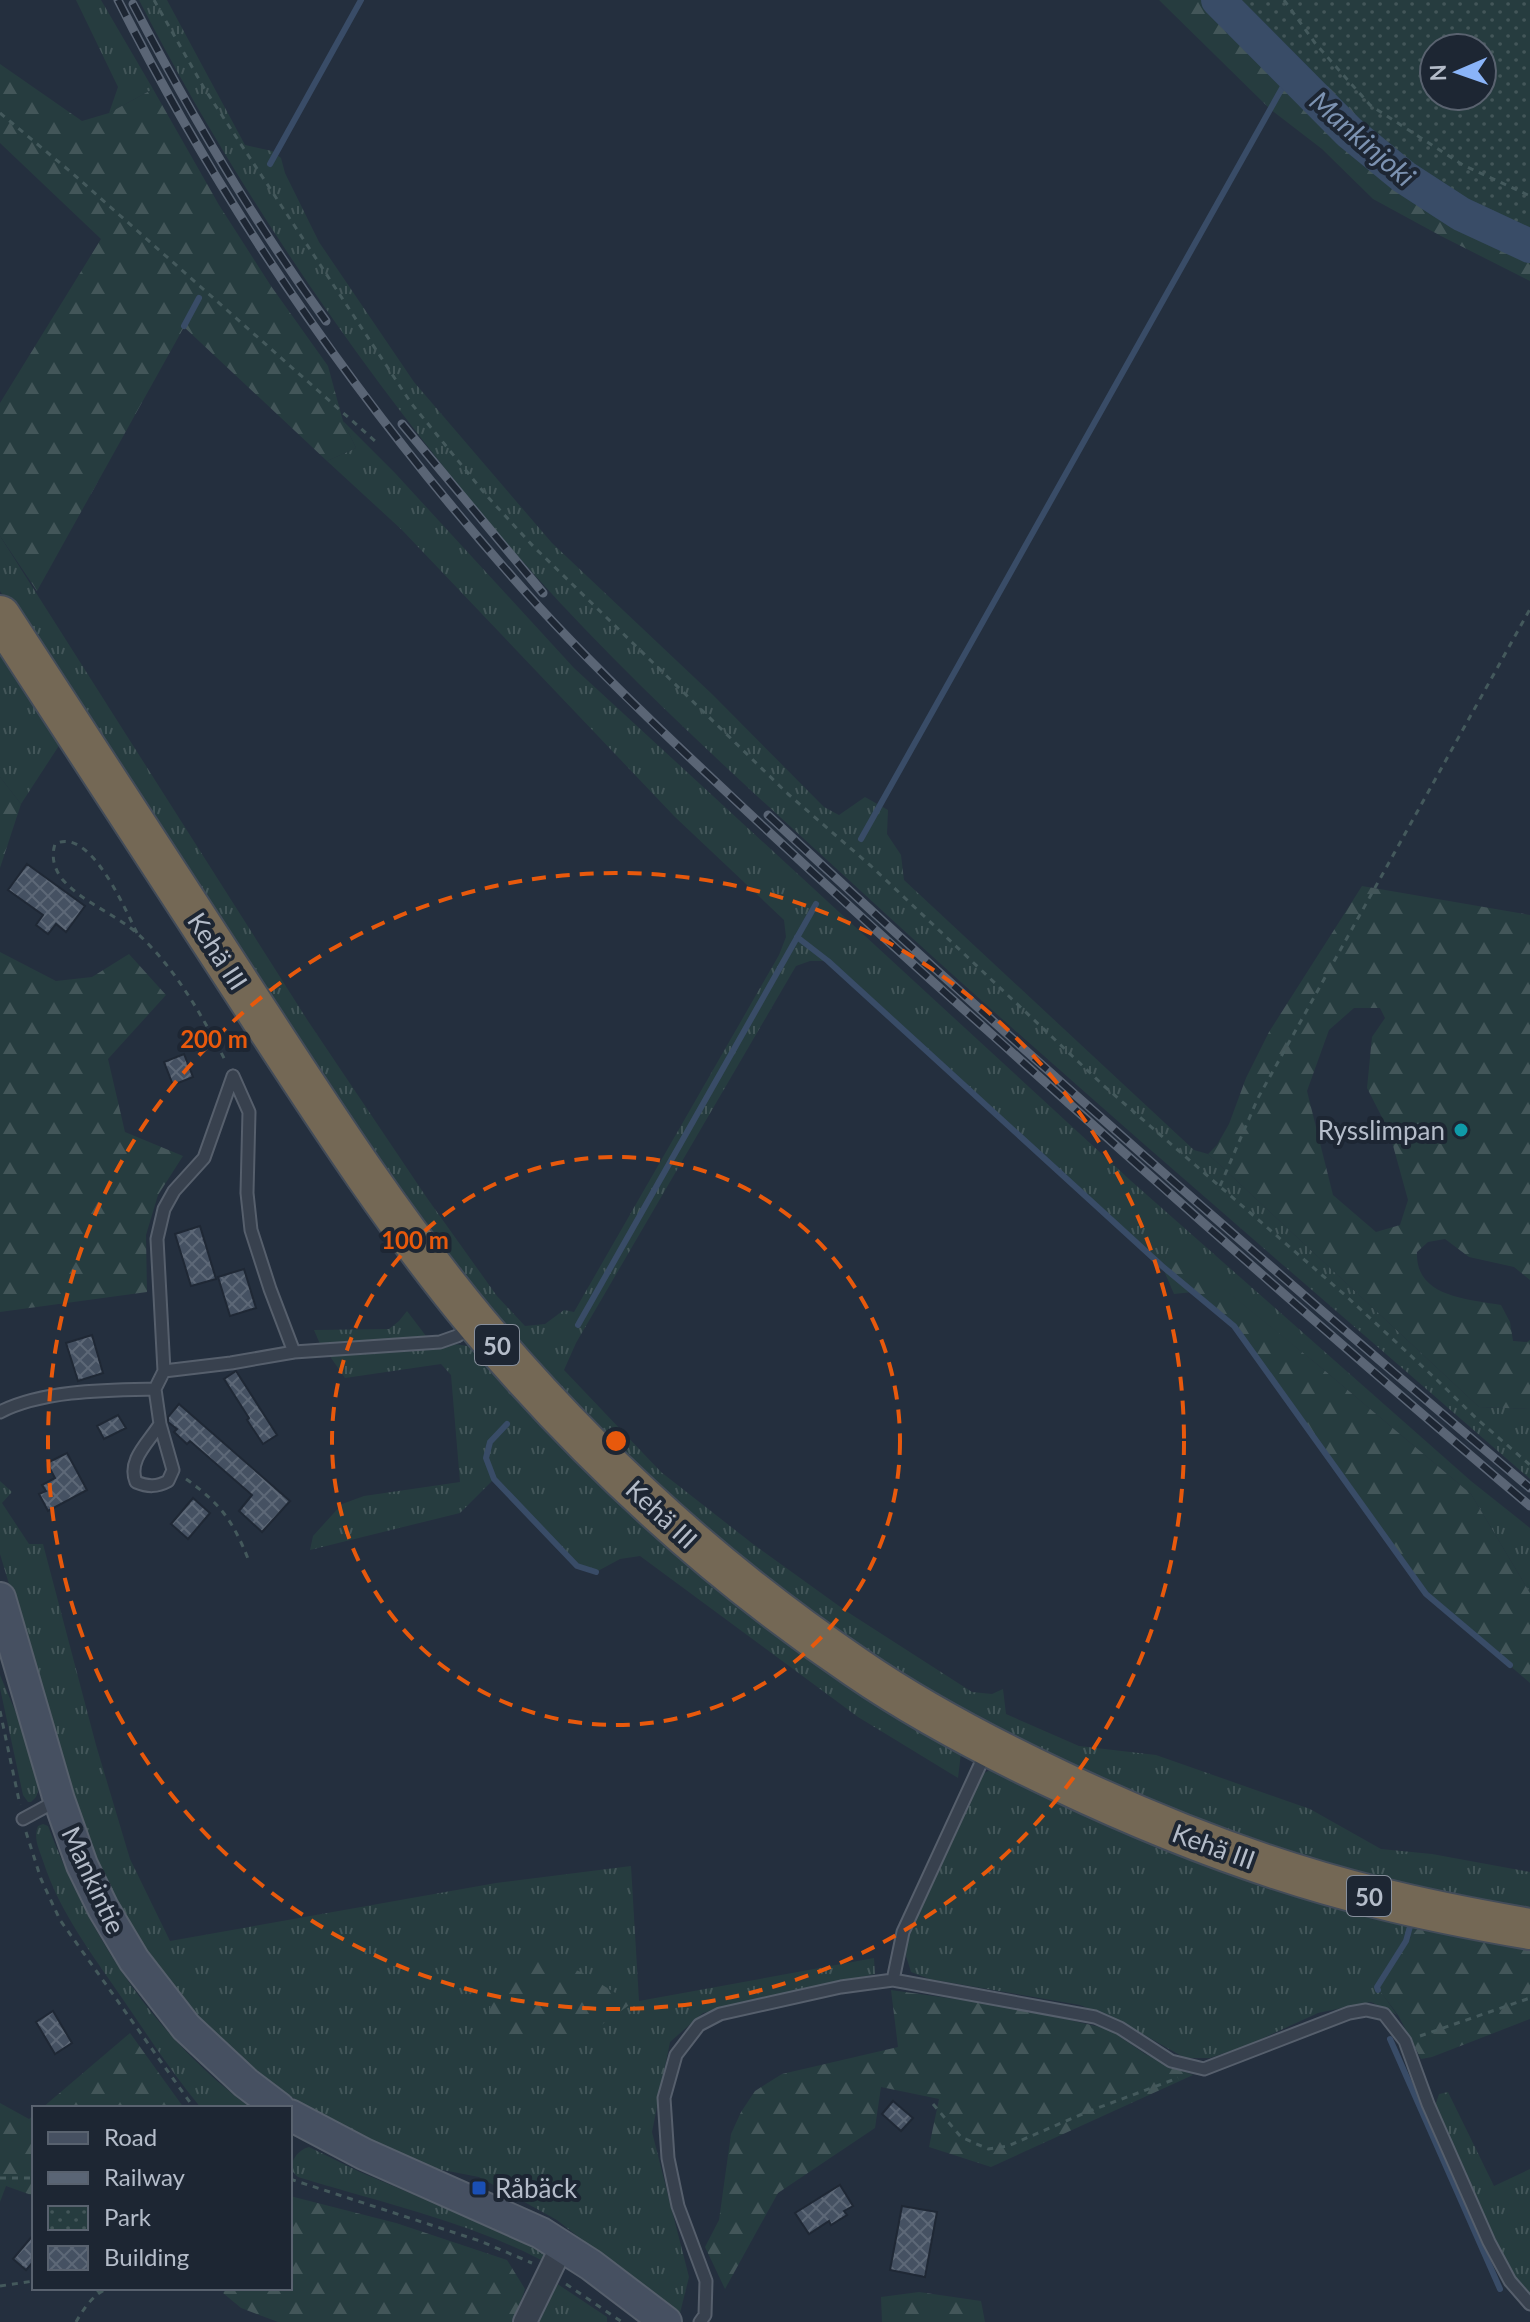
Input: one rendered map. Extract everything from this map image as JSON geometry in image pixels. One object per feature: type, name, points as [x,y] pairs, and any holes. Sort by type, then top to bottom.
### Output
[{"type":"highway","name":"Kehä III","points":[[0,616],[393,1216],[477,1323],[574,1430],[663,1517],[725,1570],[855,1667],[919,1708],[1125,1812],[1276,1869],[1372,1897],[1530,1929]]},
{"type":"street","name":"Mankintie","points":[[0,1598],[59,1800],[82,1865],[110,1921],[134,1960],[186,2027],[246,2083],[276,2106]]},
{"type":"street","points":[[292,2116],[364,2154],[541,2233],[555,2259]]},
{"type":"street","points":[[555,2259],[591,2265],[664,2320]]},
{"type":"street","points":[[525,2322],[555,2259]]},
{"type":"lane","points":[[233,1076],[249,1112],[247,1193],[251,1230],[294,1352]]},
{"type":"lane","points":[[160,1424],[134,1461],[132,1473],[136,1482],[146,1486],[160,1486],[168,1481],[173,1470],[160,1424],[155,1389],[164,1371],[157,1239],[164,1209],[174,1191],[204,1158],[233,1076]]},
{"type":"lane","points":[[164,1371],[294,1352],[440,1342],[457,1336],[477,1323]]},
{"type":"lane","points":[[0,1412],[18,1403],[93,1391],[155,1389]]},
{"type":"lane","points":[[893,1980],[903,1932],[989,1746]]},
{"type":"lane","points":[[23,1819],[59,1800]]},
{"type":"lane","points":[[700,2322],[705,2315],[706,2281],[678,2206],[668,2158],[664,2098],[676,2055],[699,2025],[720,2014],[841,1987],[893,1980],[1095,2017],[1120,2028],[1171,2061],[1204,2069],[1349,2013],[1366,2010],[1384,2014],[1405,2041],[1433,2118],[1489,2242],[1510,2281],[1530,2304]]},
{"type":"path","points":[[154,0],[204,88],[411,403],[486,495],[533,546],[788,794],[871,866],[1116,1096],[1345,1295],[1530,1465]]},
{"type":"path","points":[[1284,0],[1315,43],[1370,105],[1463,165],[1530,196]]},
{"type":"path","points":[[0,113],[375,441]]},
{"type":"path","points":[[1220,1186],[1258,1098],[1530,609]]},
{"type":"path","points":[[137,933],[120,898],[88,851],[70,841],[55,844],[53,860],[63,880],[86,900],[137,933],[169,969],[205,1022],[233,1076]]},
{"type":"path","points":[[173,1470],[219,1505],[238,1533],[249,1561]]},
{"type":"path","points":[[0,1711],[23,1819],[41,1879],[60,1920],[193,2106]]},
{"type":"path","points":[[1405,2041],[1530,1998]]},
{"type":"path","points":[[933,2104],[961,2137],[988,2149],[1008,2146],[1087,2112],[1204,2069]]},
{"type":"path","points":[[0,2178],[32,2178]]},
{"type":"path","points":[[292,2180],[480,2241],[555,2259],[622,2322]]},
{"type":"path","points":[[0,2286],[32,2281]]},
{"type":"path","points":[[95,2290],[102,2290]]},
{"type":"path","points":[[76,2322],[99,2291]]},
{"type":"green space","points":[[76,0],[101,0],[153,89],[109,113],[118,87]]},
{"type":"green space","points":[[139,0],[167,0],[245,145],[272,151],[281,158],[285,173],[319,242],[414,382],[552,543],[713,695],[824,807],[839,815],[865,797],[888,810],[887,834],[901,855],[904,880],[1194,1150],[1208,1154],[1479,1407],[1530,1409],[1530,1479],[934,958],[709,751],[572,616],[487,520],[343,334],[215,137]]},
{"type":"green space","points":[[1159,0],[1530,0],[1530,281],[1373,199],[1322,149],[1270,109]]},
{"type":"green space","points":[[1245,0],[1530,0],[1530,231],[1457,194],[1407,164],[1366,128],[1351,108],[1270,32]]},
{"type":"green space","points":[[0,64],[82,121],[109,113],[153,89],[219,205],[328,366],[343,421],[356,448],[327,461],[184,327],[37,591],[0,536],[0,403],[101,239],[0,143]]},
{"type":"green space","points":[[343,421],[395,473],[574,668],[1130,1180],[1471,1481],[1530,1528],[1530,1593],[1471,1494],[1170,1246],[1162,1266],[828,961],[810,961],[796,966],[576,1343],[564,1370],[661,1472],[753,1544],[846,1611],[972,1692],[992,1694],[1003,1689],[1006,1714],[1079,1746],[1156,1755],[1310,1809],[1381,1849],[1432,1854],[1530,1872],[1530,1912],[1350,1878],[1158,1812],[1000,1735],[838,1635],[678,1512],[557,1395],[457,1276],[0,591],[0,536],[308,1021],[427,1198],[497,1296],[525,1326],[545,1324],[564,1310],[574,1312],[779,955],[786,937],[784,920],[675,817],[402,530],[327,461],[356,448]]},
{"type":"green space","points":[[0,646],[62,741],[21,804],[0,777]]},
{"type":"green space","points":[[0,777],[21,804],[0,868]]},
{"type":"green space","points":[[1362,886],[1530,915],[1530,1280],[1514,1267],[1469,1257],[1445,1239],[1428,1242],[1417,1252],[1424,1278],[1434,1287],[1459,1297],[1501,1305],[1510,1322],[1513,1341],[1530,1340],[1530,1409],[1479,1407],[1208,1154],[1229,1124],[1246,1078],[1269,1032]],"holes":[[[1354,1008],[1380,1008],[1385,1018],[1372,1037],[1367,1088],[1389,1131],[1408,1200],[1400,1225],[1376,1232],[1333,1195],[1307,1091],[1329,1030]]]},
{"type":"green space","points":[[0,952],[56,981],[92,977],[129,954],[166,995],[108,1059],[125,1132],[183,1156],[158,1195],[146,1235],[147,1292],[0,1312]]},
{"type":"green space","points":[[1170,1245],[1471,1494],[1530,1593],[1530,1683],[1426,1594],[1234,1327],[1193,1292],[1174,1294],[1162,1266]]},
{"type":"green space","points":[[407,1311],[426,1336],[320,1344],[314,1330],[389,1329]]},
{"type":"green space","points":[[454,1344],[475,1347],[961,1753],[958,1778],[858,1717],[640,1556],[620,1559],[596,1572],[577,1566],[494,1479],[460,1513],[310,1550],[313,1536],[342,1504],[364,1496],[460,1482],[451,1375],[441,1364],[345,1378],[329,1355]]},
{"type":"green space","points":[[0,1481],[12,1492],[2,1503],[29,1544],[43,1544],[96,1745],[130,1859],[170,1941],[496,1883],[631,1866],[639,2001],[874,1958],[875,1974],[703,2013],[670,2042],[652,2132],[689,2277],[679,2317],[557,2220],[479,2177],[427,2167],[312,2112],[244,2062],[175,1994],[148,1957],[115,1901],[78,1814],[0,1554]]},
{"type":"green space","points":[[0,1675],[19,1720],[36,1779],[38,1791],[31,1802],[23,1795],[0,1688]]},
{"type":"green space","points":[[995,1768],[1420,1926],[1387,1966],[1377,1986],[1397,2015],[1371,2002],[1318,2013],[1248,2045],[1210,2058],[1185,2058],[1118,2020],[1080,2005],[929,1979],[911,1972],[906,1956],[907,1937],[977,1783],[984,1773]]},
{"type":"green space","points":[[38,1826],[48,1826],[84,1907],[105,1945],[155,2017],[184,2050],[248,2106],[199,2106],[170,2068],[88,1949],[58,1898],[37,1844]]},
{"type":"green space","points":[[1420,1926],[1530,1943],[1530,2019],[1421,2059],[1398,2015],[1377,1987],[1387,1966]]},
{"type":"green space","points":[[545,1958],[581,1972],[632,2003],[586,2036],[486,2034],[494,1983],[511,1964]]},
{"type":"green space","points":[[891,1990],[1012,2007],[1109,2029],[1145,2054],[1193,2075],[991,2167],[929,2147],[939,2099],[881,2087],[875,2128],[778,2193],[725,2289],[705,2247],[719,2220],[731,2134],[741,2112],[755,2091],[782,2074],[898,2047]]},
{"type":"green space","points":[[130,2033],[183,2106],[44,2106]]},
{"type":"green space","points":[[1448,2092],[1494,2186],[1530,2169],[1530,2297],[1498,2249],[1435,2106],[1439,2094]]},
{"type":"green space","points":[[0,2103],[29,2119],[32,2117],[32,2195],[6,2186],[0,2202]]},
{"type":"green space","points":[[309,2147],[500,2231],[545,2254],[541,2260],[453,2223],[298,2177],[292,2171],[292,2163]]},
{"type":"green space","points":[[292,2197],[396,2223],[507,2260],[525,2289],[514,2322],[278,2322],[241,2308],[223,2293],[225,2290],[292,2290]]},
{"type":"green space","points":[[553,2281],[607,2317],[607,2322],[528,2322]]},
{"type":"green space","points":[[919,2292],[981,2301],[985,2322],[882,2322],[881,2297]]},
{"type":"building","points":[[27,864],[85,906],[66,932],[56,924],[48,934],[36,925],[43,915],[8,890]]},
{"type":"building","points":[[184,1054],[193,1077],[173,1085],[164,1062]]},
{"type":"building","points":[[200,1226],[216,1279],[191,1286],[175,1234]]},
{"type":"building","points":[[244,1269],[256,1308],[230,1316],[218,1277]]},
{"type":"building","points":[[92,1335],[103,1373],[78,1381],[66,1343]]},
{"type":"building","points":[[236,1371],[277,1435],[263,1444],[224,1379]]},
{"type":"building","points":[[179,1404],[290,1501],[262,1532],[239,1511],[252,1495],[190,1441],[187,1444],[174,1432],[177,1429],[168,1422],[168,1417]]},
{"type":"building","points":[[118,1415],[126,1428],[104,1439],[97,1426]]},
{"type":"building","points":[[67,1453],[87,1490],[48,1511],[39,1494],[46,1491],[42,1485],[55,1478],[47,1463]]},
{"type":"building","points":[[193,1498],[210,1513],[188,1539],[171,1524]]},
{"type":"building","points":[[53,2011],[72,2043],[55,2054],[36,2022]]},
{"type":"building","points":[[893,2101],[913,2118],[901,2131],[882,2114]]},
{"type":"building","points":[[840,2185],[853,2206],[844,2211],[847,2215],[831,2225],[829,2221],[809,2234],[795,2213]]},
{"type":"building","points":[[902,2206],[937,2212],[925,2277],[890,2270]]},
{"type":"building","points":[[32,2236],[32,2263],[26,2270],[13,2259]]},
{"type":"waterway","points":[[270,164],[361,0]]},
{"type":"waterway","name":"Mankinjoki","points":[[1218,0],[1349,132],[1404,177],[1461,214],[1530,246]]},
{"type":"waterway","points":[[861,839],[1290,74]]},
{"type":"waterway","points":[[184,326],[199,298]]},
{"type":"waterway","points":[[578,1325],[816,904]]},
{"type":"waterway","points":[[797,937],[828,961],[1162,1266],[1234,1326],[1426,1594],[1510,1665]]},
{"type":"waterway","points":[[507,1424],[490,1442],[486,1458],[494,1479],[577,1566],[596,1572]]},
{"type":"waterway","points":[[1378,1990],[1406,1941],[1411,1923]]},
{"type":"waterway","points":[[1390,2039],[1500,2289]]},
{"type":"railway","points":[[118,0],[207,162],[308,318],[420,467],[561,631],[672,741],[920,970],[1258,1271],[1530,1506]]},
{"type":"railway","points":[[133,4],[224,166],[326,321]]},
{"type":"railway","points":[[402,424],[543,593]]},
{"type":"railway","points":[[768,815],[1145,1156],[1530,1488]]},
{"type":"place","name":"Rysslimpan","points":[[1461,1130]]},
{"type":"place","name":"Råbäck","points":[[479,2188]]}]
